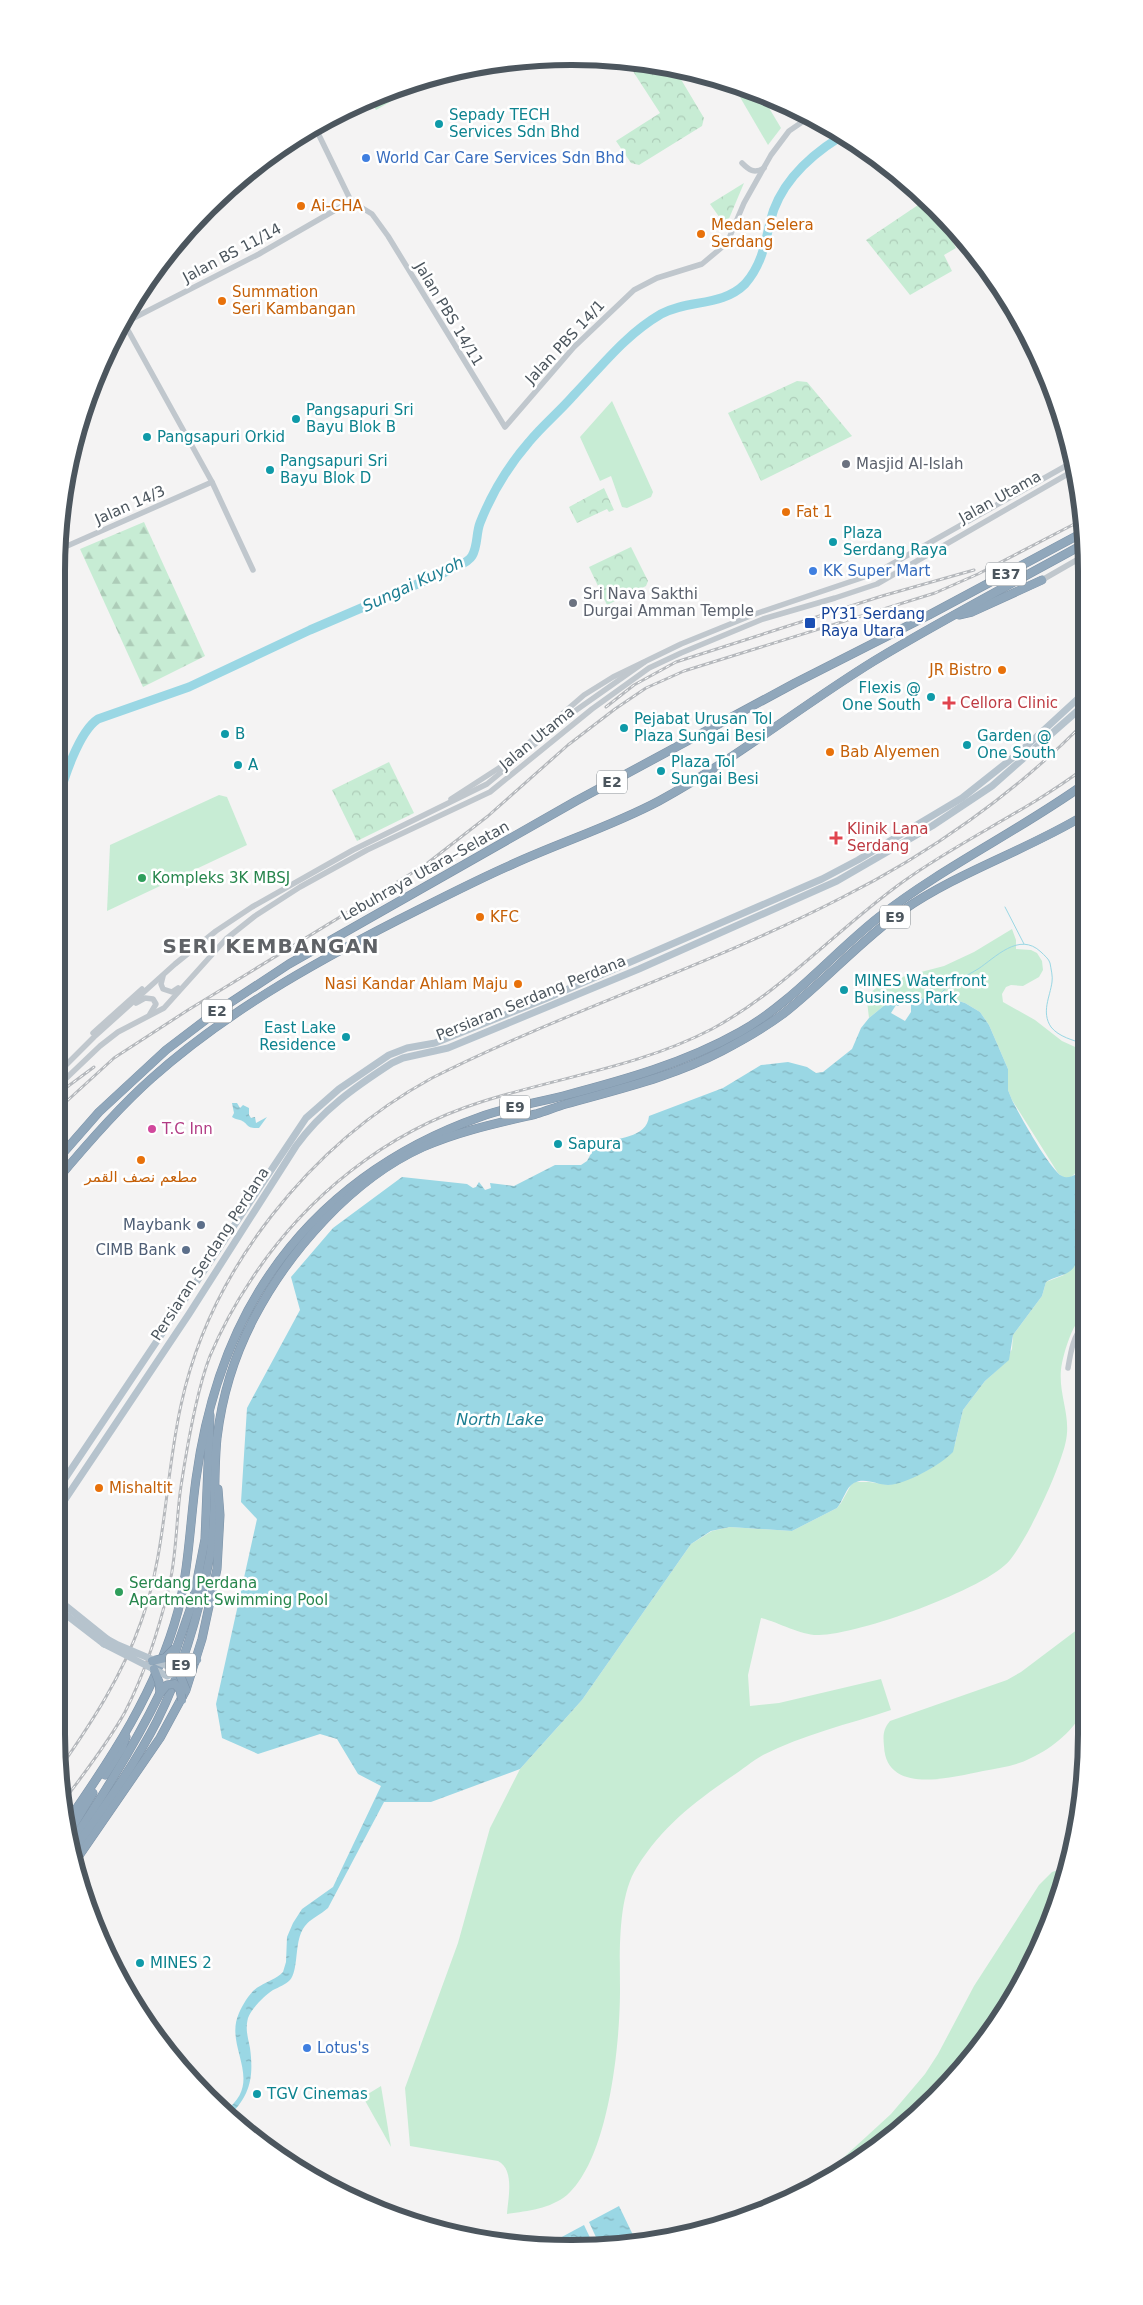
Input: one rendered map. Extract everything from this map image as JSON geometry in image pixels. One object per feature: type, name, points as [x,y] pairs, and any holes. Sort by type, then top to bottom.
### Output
[{"type":"highway","name":"E37","points":[[660,757],[817,671],[930,615],[1077,536]]},
{"type":"highway","name":"E37","points":[[657,802],[729,758],[872,663],[952,616],[1077,548]]},
{"type":"highway","points":[[952,616],[972,612],[1042,580]]},
{"type":"highway","name":"Lebuhraya Utara–Selatan","points":[[65,1151],[99,1112],[124,1088],[166,1050],[216,1012],[289,964],[576,802],[660,757]]},
{"type":"highway","name":"E9","points":[[73,1820],[128,1728],[160,1661],[176,1615],[184,1585],[196,1480],[209,1408],[223,1364],[239,1328],[270,1273],[299,1236],[330,1204],[382,1163],[446,1129],[480,1116],[638,1076],[704,1050],[743,1031],[782,1002],[858,935],[901,901],[1078,788]]},
{"type":"highway","name":"Lebuhraya Utara–Selatan","points":[[65,1171],[109,1121],[157,1073],[224,1021],[291,977],[319,960],[453,892],[512,864],[657,802]]},
{"type":"highway","name":"E9","points":[[78,1844],[153,1728],[185,1654],[197,1617],[210,1553],[217,1439],[229,1376],[253,1320],[278,1279],[301,1246],[336,1209],[376,1175],[426,1145],[506,1119],[537,1113],[649,1082],[723,1050],[778,1018],[849,953],[910,906],[941,888],[1078,819]]},
{"type":"highway","points":[[197,1660],[186,1667],[179,1666],[174,1657],[193,1601],[204,1540],[211,1420],[209,1408]]},
{"type":"highway","points":[[80,1855],[152,1751],[182,1700],[197,1660],[214,1588],[220,1526],[219,1492],[215,1483]]},
{"type":"highway","points":[[152,1661],[168,1656],[178,1644]]},
{"type":"highway","points":[[170,1667],[180,1675],[186,1690]]},
{"type":"highway","points":[[154,1669],[159,1682],[160,1693]]},
{"type":"highway","points":[[76,1836],[139,1734],[160,1693],[167,1685],[175,1684],[180,1690],[182,1700]]},
{"type":"highway","points":[[73,1820],[122,1748],[128,1728]]},
{"type":"highway","points":[[74,1824],[78,1823],[114,1776]]},
{"type":"highway","points":[[89,1827],[117,1801]]},
{"type":"main road","name":"Persiaran Serdang Perdana","points":[[65,1493],[81,1455],[293,1137],[318,1106],[389,1055],[401,1050],[446,1039],[833,874],[956,802],[1020,752],[1078,699]]},
{"type":"main road","name":"Persiaran Serdang Perdana","points":[[67,1488],[97,1452],[296,1146],[310,1126],[326,1111],[392,1063],[403,1058],[448,1048],[671,955],[837,881],[926,830],[998,781],[1078,710]]},
{"type":"main road","points":[[667,946],[671,955]]},
{"type":"main road","points":[[115,1405],[122,1407],[128,1405]]},
{"type":"main road","points":[[81,1455],[91,1455],[97,1452]]},
{"type":"main road","points":[[65,1606],[106,1641],[170,1667],[173,1673],[169,1676],[154,1669],[106,1641],[65,1613]]},
{"type":"street","name":"Jalan PBS 14/1","points":[[505,427],[566,356],[605,316],[634,290],[666,275],[702,264],[727,244],[756,181],[764,168],[783,138],[804,121]]},
{"type":"street","points":[[318,133],[351,201]]},
{"type":"street","points":[[742,163],[749,170],[755,172],[764,168]]},
{"type":"street","name":"Jalan PBS 14/11","points":[[351,201],[372,214],[388,236],[505,427]]},
{"type":"street","name":"Jalan BS 11/14","points":[[133,319],[259,254],[351,201]]},
{"type":"street","name":"Jalan BS 11/14","points":[[127,329],[212,482]]},
{"type":"street","name":"Jalan Utama","points":[[65,1066],[82,1048],[163,976],[209,937],[252,907],[353,850],[487,784],[575,711],[646,661],[681,644],[755,614],[876,573],[1066,466]]},
{"type":"street","name":"Jalan Utama","points":[[65,1079],[100,1046],[118,1032],[164,1008],[187,980],[226,939],[255,916],[300,887],[368,850],[490,792],[592,709],[650,668],[763,619],[876,584],[1068,474]]},
{"type":"street","points":[[212,482],[253,570]]},
{"type":"street","name":"Jalan 14/3","points":[[66,547],[212,482]]},
{"type":"street","points":[[1042,580],[1078,560]]},
{"type":"street","points":[[163,976],[161,984],[167,992],[176,990],[187,980]]},
{"type":"street","points":[[82,1048],[89,1037],[134,995],[163,976]]},
{"type":"street","points":[[129,1006],[145,998],[153,999],[156,1004],[149,1016]]},
{"type":"street","points":[[1068,1368],[1072,1342],[1078,1331]]},
{"type":"green space","points":[[631,68],[680,77],[704,118],[702,126],[639,165],[631,163],[616,141],[660,113]]},
{"type":"green space","points":[[403,94],[376,110],[374,106]]},
{"type":"green space","points":[[738,94],[767,105],[781,128],[768,145]]},
{"type":"green space","points":[[744,183],[728,221],[720,218],[710,204]]},
{"type":"green space","points":[[920,204],[948,234],[956,248],[944,255],[952,271],[910,295],[866,240]]},
{"type":"green space","points":[[797,381],[807,382],[852,436],[761,481],[728,413]]},
{"type":"green space","points":[[612,401],[653,492],[651,497],[627,508],[622,507],[611,476],[600,481],[580,437]]},
{"type":"green space","points":[[604,488],[614,510],[609,512],[607,509],[577,523],[569,507]]},
{"type":"green space","points":[[144,522],[205,656],[143,687],[80,549]]},
{"type":"green space","points":[[631,547],[648,581],[646,586],[607,605],[589,567]]},
{"type":"green space","points":[[389,762],[414,813],[357,841],[332,790]]},
{"type":"green space","name":"Kompleks 3K MBSJ","points":[[219,795],[227,797],[247,845],[107,911],[110,845]]},
{"type":"green space","points":[[1012,929],[1016,940],[1016,949],[1031,950],[1037,953],[1042,961],[1043,970],[1039,977],[1023,986],[1011,985],[1006,987],[1002,994],[1003,1002],[1035,1020],[1062,1041],[1078,1048],[1078,1169],[1070,1177],[1063,1177],[1058,1173],[1012,1100],[1008,1090],[1008,1069],[989,1025],[980,1012],[965,1003],[949,998],[925,999],[914,996],[886,1004],[869,1018],[867,1001],[869,994],[883,982],[944,966],[974,952]]},
{"type":"green space","points":[[1078,1250],[1078,1320],[1069,1338],[1063,1358],[1061,1374],[1067,1434],[1061,1458],[1034,1521],[1010,1560],[997,1572],[949,1596],[890,1619],[837,1633],[812,1635],[761,1618],[748,1675],[750,1706],[779,1703],[881,1679],[891,1710],[810,1736],[759,1757],[691,1806],[668,1828],[647,1853],[631,1880],[623,1910],[620,1944],[618,2040],[609,2099],[593,2155],[581,2178],[567,2195],[560,2200],[538,2209],[507,2214],[509,2178],[507,2171],[498,2161],[410,2146],[405,2088],[458,1943],[490,1828],[520,1769],[582,1700],[691,1544],[712,1531],[730,1527],[792,1531],[837,1508],[851,1485],[855,1482],[889,1485],[928,1470],[955,1444],[963,1410],[985,1381],[1005,1363],[1012,1349],[1013,1335],[1042,1296],[1046,1282],[1064,1275]]},
{"type":"green space","points":[[1078,1629],[1078,1720],[1063,1737],[1047,1749],[1013,1765],[939,1779],[923,1780],[908,1777],[896,1772],[888,1762],[884,1746],[884,1736],[890,1721],[1007,1680],[1021,1672]]},
{"type":"green space","points":[[1060,1869],[1026,1958],[993,2015],[973,2042],[930,2092],[880,2135],[833,2167],[891,2114],[925,2074],[938,2054],[974,1986],[1039,1885],[1052,1872]]},
{"type":"green space","points":[[381,2086],[391,2147],[363,2097]]},
{"type":"water","name":"North Lake","points":[[903,995],[925,999],[949,998],[965,1003],[980,1012],[989,1025],[1008,1069],[1008,1090],[1028,1129],[1057,1172],[1064,1177],[1070,1177],[1078,1172],[1078,1260],[1071,1270],[1046,1282],[1042,1296],[1013,1335],[1009,1360],[985,1381],[963,1410],[953,1452],[948,1457],[932,1468],[904,1482],[884,1485],[858,1481],[851,1485],[837,1508],[792,1531],[730,1527],[711,1531],[691,1544],[582,1700],[520,1769],[431,1802],[384,1802],[328,1908],[303,1928],[299,1939],[293,1976],[284,1985],[266,1995],[248,2018],[247,2030],[251,2059],[251,2077],[246,2094],[234,2110],[229,2107],[236,2100],[242,2088],[243,2076],[236,2039],[239,2013],[253,1991],[283,1972],[286,1962],[287,1937],[293,1923],[302,1909],[333,1887],[381,1786],[358,1774],[337,1739],[320,1734],[258,1754],[222,1738],[216,1704],[257,1519],[241,1502],[247,1408],[300,1310],[291,1277],[333,1228],[402,1177],[467,1184],[473,1188],[479,1182],[485,1190],[491,1188],[490,1183],[514,1186],[555,1165],[581,1165],[587,1161],[595,1146],[637,1133],[647,1124],[649,1116],[723,1088],[761,1065],[788,1062],[807,1067],[816,1073],[823,1072],[852,1049],[861,1028],[869,1018],[886,1004]]},
{"type":"water","points":[[232,1103],[237,1103],[240,1108],[243,1105],[249,1108],[249,1115],[251,1118],[255,1117],[256,1123],[267,1117],[259,1128],[251,1128],[243,1121],[232,1117],[234,1113]]},
{"type":"water","points":[[619,2206],[633,2235],[597,2239],[589,2222]]},
{"type":"water","points":[[584,2225],[591,2239],[572,2240],[557,2240]]},
{"type":"pier","points":[[905,995],[914,997],[914,1000],[911,1000],[911,1012],[905,1021],[891,1013],[896,1005],[898,1006],[907,1000],[904,999]]},
{"type":"waterway","name":"Sungai Kuyoh","points":[[65,777],[84,735],[98,719],[189,687],[310,630],[468,561],[474,552],[484,512],[495,491],[514,460],[534,436],[614,352],[648,322],[671,309],[726,296],[745,284],[759,263],[774,208],[780,195],[806,163],[836,140]]},
{"type":"waterway","points":[[1005,907],[1024,944]]},
{"type":"waterway","points":[[940,999],[940,994],[948,987],[1008,948],[1024,944],[1033,946],[1050,963],[1052,980],[1046,1010],[1048,1021],[1051,1027],[1062,1036],[1078,1042]]},
{"type":"railway","points":[[65,1103],[114,1058],[188,1010],[425,865],[488,816],[568,745],[646,688],[684,671],[935,593],[978,574],[1076,523]]},
{"type":"railway","points":[[606,707],[634,685],[676,662],[882,596],[974,570]]},
{"type":"railway","points":[[66,1759],[115,1680],[141,1622],[156,1569],[181,1405],[195,1355],[215,1306],[241,1259],[272,1215],[307,1175],[346,1138],[388,1105],[432,1078],[533,1031],[791,923],[874,881],[969,821],[1028,775],[1078,729]]},
{"type":"railway","points":[[69,1795],[96,1758],[125,1712],[151,1651],[172,1574],[179,1498],[186,1454],[196,1403],[210,1356],[245,1289],[272,1250],[296,1221],[322,1195],[351,1171],[413,1131],[446,1115],[510,1093],[656,1053],[712,1029],[763,996],[856,918],[904,881],[1078,773]]},
{"type":"railway","points":[[65,1089],[94,1067]]},
{"type":"place","name":"Sepady TECH Services Sdn Bhd","points":[[439,124]]},
{"type":"place","name":"World Car Care Services Sdn Bhd","points":[[366,158]]},
{"type":"place","name":"Ai-CHA","points":[[301,206]]},
{"type":"place","name":"Medan Selera Serdang","points":[[701,234]]},
{"type":"place","name":"Summation Seri Kambangan","points":[[222,301]]},
{"type":"place","name":"Pangsapuri Sri Bayu Blok B","points":[[296,419]]},
{"type":"place","name":"Pangsapuri Orkid","points":[[147,437]]},
{"type":"place","name":"Masjid Al-Islah","points":[[846,464]]},
{"type":"place","name":"Pangsapuri Sri Bayu Blok D","points":[[270,470]]},
{"type":"place","name":"Fat 1","points":[[786,512]]},
{"type":"place","name":"Plaza Serdang Raya","points":[[833,542]]},
{"type":"place","name":"KK Super Mart","points":[[813,571]]},
{"type":"place","name":"Sri Nava Sakthi Durgai Amman Temple","points":[[573,603]]},
{"type":"place","name":"PY31 Serdang Raya Utara","points":[[810,623]]},
{"type":"place","name":"JR Bistro","points":[[1002,670]]},
{"type":"place","name":"Flexis @ One South","points":[[931,697]]},
{"type":"place","name":"Cellora Clinic","points":[[949,703]]},
{"type":"place","name":"Pejabat Urusan Tol Plaza Sungai Besi","points":[[624,728]]},
{"type":"place","name":"B","points":[[225,734]]},
{"type":"place","name":"Garden @ One South","points":[[967,745]]},
{"type":"place","name":"Bab Alyemen","points":[[830,752]]},
{"type":"place","name":"A","points":[[238,765]]},
{"type":"place","name":"Plaza Tol Sungai Besi","points":[[661,771]]},
{"type":"place","name":"Klinik Lana Serdang","points":[[836,838]]},
{"type":"place","name":"Kompleks 3K MBSJ","points":[[142,878]]},
{"type":"place","name":"KFC","points":[[480,917]]},
{"type":"place","name":"Nasi Kandar Ahlam Maju","points":[[518,984]]},
{"type":"place","name":"MINES Waterfront Business Park","points":[[844,990]]},
{"type":"place","name":"East Lake Residence","points":[[346,1037]]},
{"type":"place","name":"T.C Inn","points":[[152,1129]]},
{"type":"place","name":"Sapura","points":[[558,1144]]},
{"type":"place","name":"مطعم نصف القمر","points":[[141,1160]]},
{"type":"place","name":"Maybank","points":[[201,1225]]},
{"type":"place","name":"CIMB Bank","points":[[186,1250]]},
{"type":"place","name":"Mishaltit","points":[[99,1488]]},
{"type":"place","name":"Serdang Perdana Apartment Swimming Pool","points":[[119,1592]]},
{"type":"place","name":"MINES 2","points":[[140,1963]]},
{"type":"place","name":"Lotus's","points":[[307,2048]]},
{"type":"place","name":"TGV Cinemas","points":[[257,2094]]},
{"type":"district","name":"SERI KEMBANGAN","points":[[271,946]]}]
